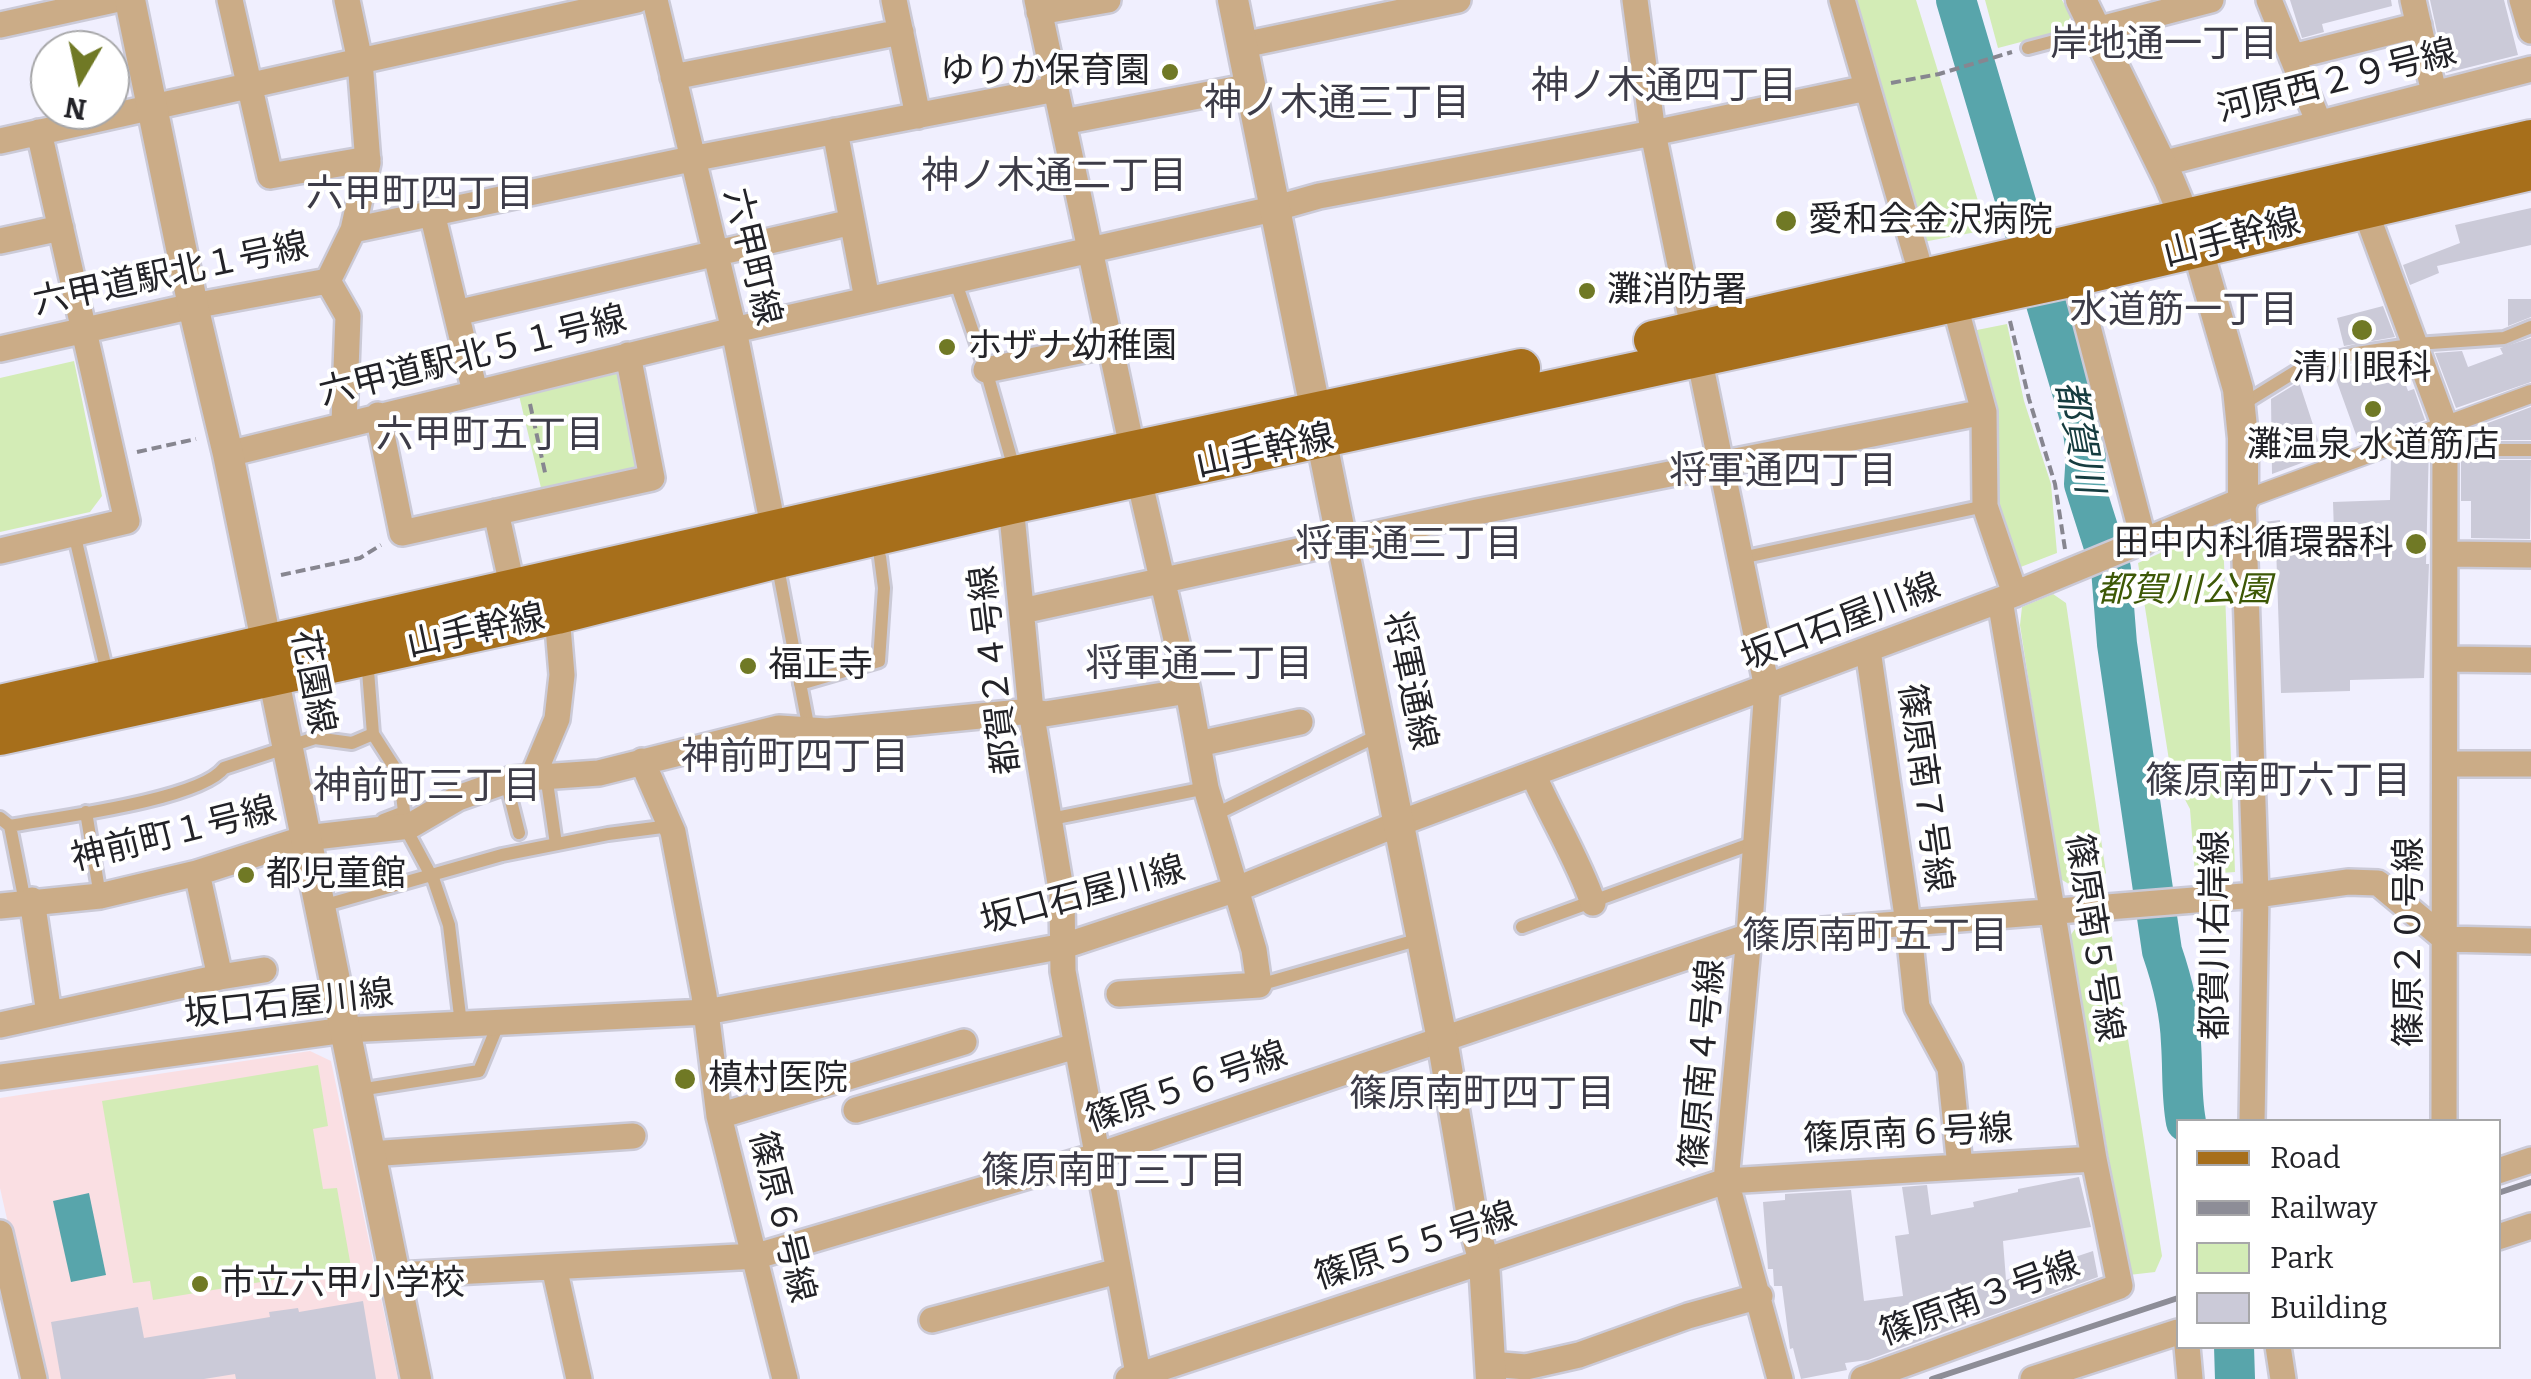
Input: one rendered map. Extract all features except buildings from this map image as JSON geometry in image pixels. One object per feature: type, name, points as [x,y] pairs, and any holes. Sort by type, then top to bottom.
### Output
[{"type":"main road","name":"山手幹線","points":[[0,736],[513,590],[774,531],[1136,466],[1697,344],[2002,292],[2071,261],[2531,139]]},
{"type":"main road","name":"山手幹線","points":[[2190,232],[2364,207],[2531,170]]},
{"type":"main road","name":"山手幹線","points":[[1697,344],[1922,276],[2002,292]]},
{"type":"main road","name":"山手幹線","points":[[0,704],[109,680],[270,660],[366,656],[557,615],[778,559],[1014,490]]},
{"type":"street","points":[[0,25],[114,0]]},
{"type":"street","name":"花園線","points":[[130,0],[193,306],[226,444],[416,1379]]},
{"type":"street","points":[[230,0],[270,176],[368,159]]},
{"type":"street","name":"六甲道駅北１号線","points":[[0,348],[328,281],[353,230],[368,159],[360,62],[347,0]]},
{"type":"street","points":[[0,140],[360,62],[543,10],[638,0]]},
{"type":"street","name":"六甲町線","points":[[654,0],[734,330],[774,531]]},
{"type":"street","points":[[894,0],[918,116]]},
{"type":"street","points":[[1108,0],[1038,6],[1206,788],[1254,950],[1259,985],[1119,994]]},
{"type":"street","name":"将軍通線","points":[[1233,0],[1400,823],[1473,1222],[1484,1262],[1491,1371]]},
{"type":"street","points":[[1243,45],[1458,0]]},
{"type":"street","name":"篠原南４号線","points":[[1634,0],[1652,132],[1767,688],[1726,1181],[1780,1379]]},
{"type":"street","points":[[1842,0],[1922,276]]},
{"type":"street","name":"都賀川右岸線","points":[[2081,0],[2190,232],[2238,389],[2256,895],[2252,1119]]},
{"type":"street","points":[[2269,0],[2320,122]]},
{"type":"street","points":[[2522,0],[2531,30]]},
{"type":"street","points":[[2096,30],[2195,2]]},
{"type":"street","points":[[2292,57],[2416,13],[2434,93]]},
{"type":"street","points":[[672,78],[900,32]]},
{"type":"street","name":"河原西２９号線","points":[[2161,164],[2531,68]]},
{"type":"street","points":[[1062,122],[1251,86]]},
{"type":"street","name":"六甲道駅北５１号線","points":[[226,444],[344,423],[1088,248],[1273,210],[1319,196],[1867,88]]},
{"type":"street","points":[[353,230],[691,158],[1056,89]]},
{"type":"street","points":[[835,131],[867,300]]},
{"type":"street","points":[[0,551],[126,521],[40,132]]},
{"type":"street","name":"篠原２０号線","points":[[2364,207],[2416,344],[2446,438],[2444,1119]]},
{"type":"street","points":[[432,214],[475,392]]},
{"type":"street","points":[[456,313],[852,222]]},
{"type":"street","points":[[0,241],[62,228]]},
{"type":"street","points":[[2071,261],[2140,544],[2243,500],[2446,438],[2531,394]]},
{"type":"street","points":[[328,281],[348,316],[344,423]]},
{"type":"street","name":"篠原南５号線","points":[[1954,302],[1984,412],[1985,506],[2008,597],[2053,912],[2094,1159],[2120,1286]]},
{"type":"street","points":[[986,370],[1109,344]]},
{"type":"street","points":[[378,415],[402,533],[652,478],[628,355]]},
{"type":"street","points":[[1022,611],[1984,412]]},
{"type":"street","name":"都賀２４号線","points":[[1014,490],[1032,711],[1062,895],[1063,972],[1135,1378]]},
{"type":"street","points":[[496,512],[513,590]]},
{"type":"street","name":"坂口石屋川線","points":[[0,1076],[345,1030],[706,1012],[1064,946],[1237,889],[1400,823],[2008,597],[2069,562],[2140,544]]},
{"type":"street","points":[[2448,554],[2531,555]]},
{"type":"street","points":[[539,775],[557,720],[562,675],[557,615]]},
{"type":"street","name":"篠原南７号線","points":[[1868,650],[1917,1007],[1950,1068],[1960,1167]]},
{"type":"street","points":[[2447,660],[2531,660]]},
{"type":"street","points":[[406,827],[458,798],[506,782],[539,775],[599,773],[779,728],[809,730],[1032,711],[1046,714],[1188,692]]},
{"type":"street","points":[[1198,744],[1300,722]]},
{"type":"street","name":"篠原６号線","points":[[642,761],[670,826],[706,1012],[719,1116],[786,1379]]},
{"type":"street","points":[[2446,764],[2531,764]]},
{"type":"street","points":[[1533,774],[1563,842],[1580,867],[1593,903]]},
{"type":"street","name":"神前町１号線","points":[[19,903],[100,896],[197,873],[306,838],[406,827]]},
{"type":"street","points":[[197,873],[220,977]]},
{"type":"street","name":"篠原５６号線","points":[[397,1275],[756,1256],[1096,1156],[1749,936],[2256,895],[2348,882],[2378,883],[2446,939]]},
{"type":"street","points":[[19,903],[49,1014]]},
{"type":"street","points":[[2446,939],[2531,941]]},
{"type":"street","points":[[0,1025],[264,970]]},
{"type":"street","points":[[719,1116],[964,1042]]},
{"type":"street","points":[[856,1110],[1076,1046]]},
{"type":"street","points":[[369,1154],[633,1136]]},
{"type":"street","name":"篠原南６号線","points":[[1726,1181],[2094,1159]]},
{"type":"street","points":[[2501,1171],[2531,1160]]},
{"type":"street","name":"篠原５５号線","points":[[1135,1378],[1726,1181]]},
{"type":"street","points":[[2501,1236],[2531,1226]]},
{"type":"street","points":[[0,1233],[8,1310],[34,1379]]},
{"type":"street","points":[[554,1266],[578,1379]]},
{"type":"street","points":[[932,1320],[1118,1271]]},
{"type":"street","name":"篠原南３号線","points":[[1864,1379],[2120,1286]]},
{"type":"street","points":[[1491,1371],[1526,1368],[1579,1355],[1688,1316],[1760,1296]]},
{"type":"street","points":[[2032,1379],[2176,1333]]},
{"type":"street","points":[[2186,1349],[2190,1379]]},
{"type":"street","points":[[2279,1349],[2284,1379]]},
{"type":"lane","points":[[2028,48],[2096,30]]},
{"type":"lane","points":[[955,280],[986,370],[1014,490]]},
{"type":"lane","points":[[2240,406],[2303,367],[2416,344],[2504,338],[2531,327]]},
{"type":"lane","points":[[2446,438],[2531,450]]},
{"type":"lane","points":[[1741,558],[1985,506]]},
{"type":"lane","points":[[74,533],[109,680]]},
{"type":"lane","points":[[800,684],[879,661],[884,588],[880,557]]},
{"type":"lane","points":[[780,578],[809,730]]},
{"type":"lane","points":[[359,834],[364,828],[404,812],[400,776],[373,734],[366,656]]},
{"type":"lane","points":[[19,903],[5,828],[172,794],[218,776],[224,768],[316,738],[352,743],[373,734]]},
{"type":"lane","points":[[1214,815],[1382,734]]},
{"type":"lane","points":[[539,775],[556,844]]},
{"type":"lane","points":[[506,782],[519,833]]},
{"type":"lane","points":[[1051,819],[1206,788]]},
{"type":"lane","points":[[86,812],[100,896]]},
{"type":"lane","points":[[320,907],[502,855],[670,826]]},
{"type":"lane","points":[[406,827],[432,877],[449,925],[461,1024]]},
{"type":"lane","points":[[1522,927],[1756,842]]},
{"type":"lane","points":[[1259,985],[1422,938]]},
{"type":"lane","points":[[356,1090],[479,1070],[499,1022]]},
{"type":"path","points":[[1867,88],[1938,74],[2006,53]]},
{"type":"path","points":[[2002,292],[2056,484],[2069,562]]},
{"type":"path","points":[[530,379],[530,406],[552,500]]},
{"type":"path","points":[[113,457],[226,444]]},
{"type":"path","points":[[254,582],[360,558],[402,533]]},
{"type":"shaded area","name":"市立六甲小学校","points":[[310,1051],[331,1061],[398,1379],[43,1379],[0,1188],[0,1098]]},
{"type":"green space","points":[[1853,0],[1916,0],[1987,230],[1923,242]]},
{"type":"green space","points":[[1985,0],[2062,0],[2071,16],[2063,31],[1998,48]]},
{"type":"green space","name":"都賀川公園","points":[[2007,324],[2024,401],[2051,484],[2057,553],[2018,568],[1995,505],[1999,481],[1997,416],[1972,331]]},
{"type":"green space","points":[[74,361],[102,496],[90,512],[0,532],[0,378]]},
{"type":"green space","points":[[611,364],[622,376],[640,461],[631,473],[542,492],[517,387]]},
{"type":"green space","name":"都賀川公園","points":[[2214,529],[2223,534],[2235,872],[2195,875],[2190,809],[2171,773],[2138,563]]},
{"type":"green space","name":"都賀川公園","points":[[2053,594],[2066,603],[2106,873],[2093,887],[2072,886],[2059,878],[2020,625],[2022,607]]},
{"type":"green space","points":[[2101,924],[2111,931],[2162,1256],[2155,1272],[2129,1275],[2070,936],[2077,926]]},
{"type":"green space","points":[[318,1065],[328,1126],[313,1129],[323,1189],[337,1188],[351,1267],[153,1300],[150,1281],[133,1283],[102,1101]]},
{"type":"water","points":[[89,1193],[106,1275],[71,1282],[53,1201]]},
{"type":"waterway","name":"都賀川","points":[[1956,0],[2082,425],[2086,453],[2084,484],[2111,569],[2117,644],[2162,951],[2179,1020],[2186,1119]]},
{"type":"waterway","points":[[2234,1349],[2235,1379]]},
{"type":"railway","points":[[2501,1192],[2531,1182]]},
{"type":"railway","points":[[1932,1379],[2176,1299]]},
{"type":"place","name":"ゆりか保育園","points":[[1170,72]]},
{"type":"place","name":"愛和会金沢病院","points":[[1786,221]]},
{"type":"place","name":"灘消防署","points":[[1587,291]]},
{"type":"place","name":"清川眼科","points":[[2362,330]]},
{"type":"place","name":"ホザナ幼稚園","points":[[947,347]]},
{"type":"place","name":"灘温泉 水道筋店","points":[[2373,409]]},
{"type":"place","name":"田中内科循環器科","points":[[2416,544]]},
{"type":"place","name":"福正寺","points":[[748,666]]},
{"type":"place","name":"都児童館","points":[[246,875]]},
{"type":"place","name":"槙村医院","points":[[685,1079]]},
{"type":"place","name":"市立六甲小学校","points":[[200,1284]]},
{"type":"district","name":"岸地通一丁目","points":[[2164,45]]},
{"type":"district","name":"神ノ木通四丁目","points":[[1664,87]]},
{"type":"district","name":"神ノ木通三丁目","points":[[1337,104]]},
{"type":"district","name":"神ノ木通二丁目","points":[[1054,177]]},
{"type":"district","name":"六甲町四丁目","points":[[420,195]]},
{"type":"district","name":"水道筋一丁目","points":[[2184,311]]},
{"type":"district","name":"六甲町五丁目","points":[[490,436]]},
{"type":"district","name":"将軍通四丁目","points":[[1783,472]]},
{"type":"district","name":"将軍通三丁目","points":[[1409,545]]},
{"type":"district","name":"将軍通二丁目","points":[[1199,665]]},
{"type":"district","name":"神前町四丁目","points":[[795,758]]},
{"type":"district","name":"篠原南町六丁目","points":[[2278,782]]},
{"type":"district","name":"神前町三丁目","points":[[427,787]]},
{"type":"district","name":"篠原南町五丁目","points":[[1875,937]]},
{"type":"district","name":"篠原南町四丁目","points":[[1482,1095]]},
{"type":"district","name":"篠原南町三丁目","points":[[1114,1172]]}]
